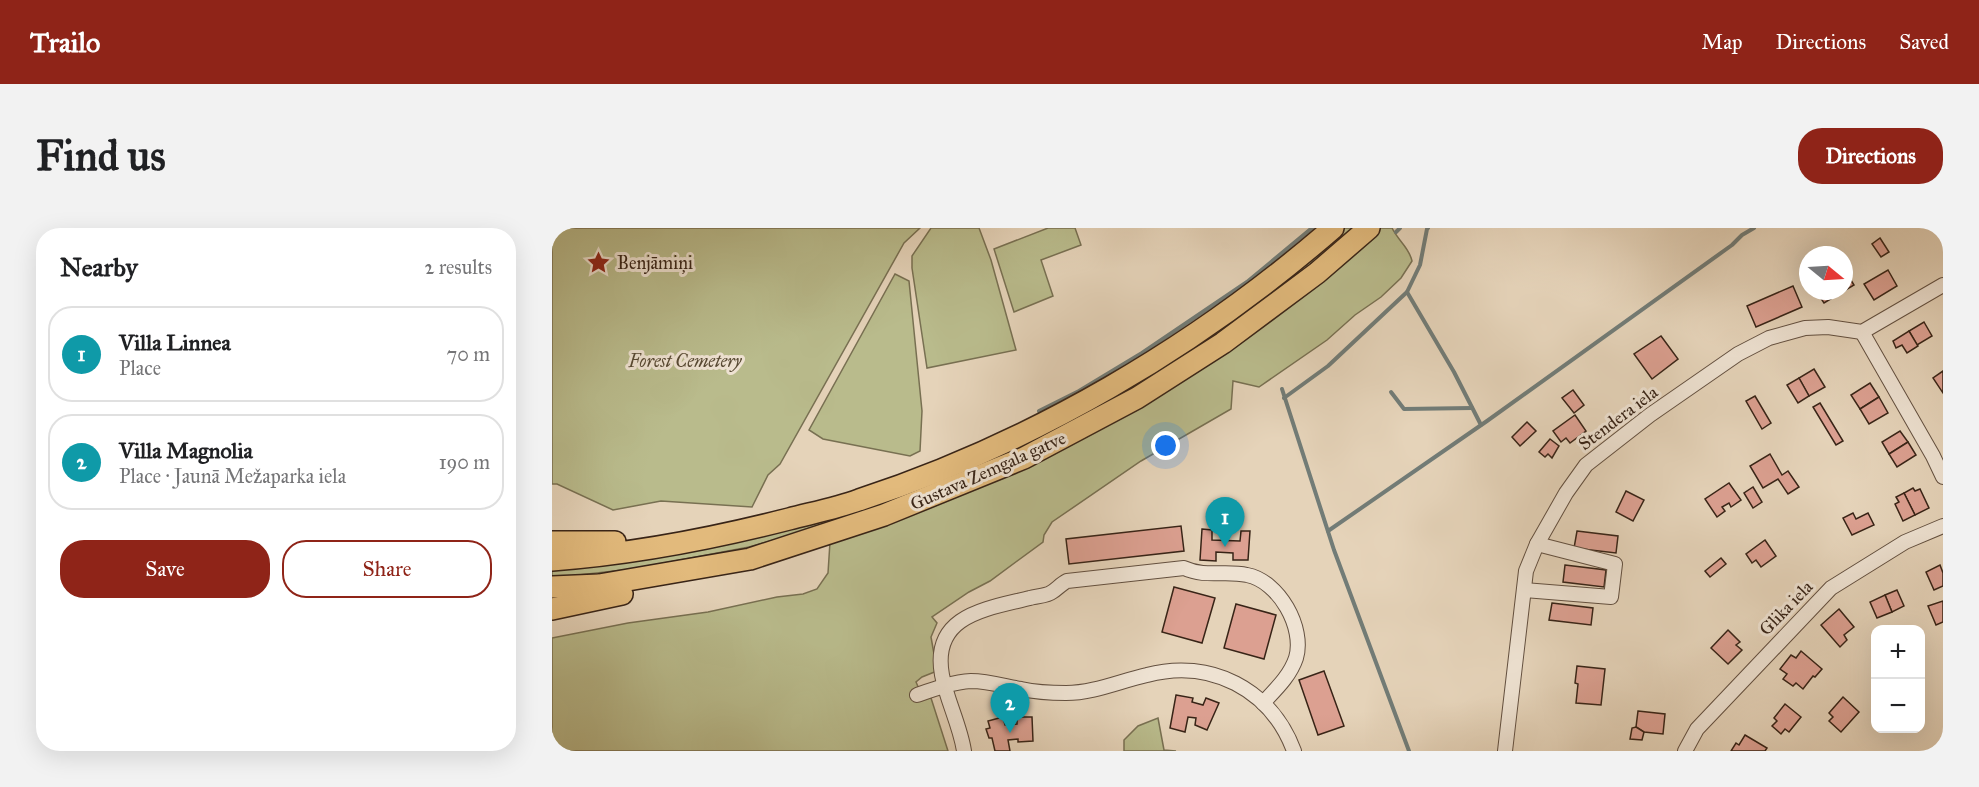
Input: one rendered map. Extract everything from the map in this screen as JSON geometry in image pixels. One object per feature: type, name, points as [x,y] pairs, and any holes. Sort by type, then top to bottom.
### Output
[{"type":"main road","name":"Gustava Zemgala gatve","points":[[552,560],[657,548],[761,526],[858,501],[910,482],[1012,438],[1086,400],[1178,345],[1234,307],[1333,228]]},
{"type":"main road","name":"Gustava Zemgala gatve","points":[[552,587],[598,585],[750,559],[884,515],[1024,458],[1137,398],[1223,343],[1317,273],[1369,228]]},
{"type":"main road","points":[[552,542],[630,542],[688,533],[761,526]]},
{"type":"main road","points":[[552,609],[681,580],[750,559]]},
{"type":"street","points":[[1943,285],[1862,332],[1943,477]]},
{"type":"street","name":"Stendera iela","points":[[1505,751],[1526,571],[1566,493],[1586,465],[1633,428],[1738,354],[1768,338],[1805,328],[1828,327],[1862,332]]},
{"type":"street","name":"Glika iela","points":[[1685,751],[1697,729],[1831,588],[1905,542],[1943,526]]},
{"type":"street","points":[[1524,590],[1611,597],[1615,564],[1538,544]]},
{"type":"street","points":[[964,751],[945,687],[940,657],[945,640],[952,629],[964,618],[981,610],[1052,592],[1067,580],[1184,568],[1195,573],[1246,574],[1260,579],[1273,588],[1285,602],[1298,637],[1297,656],[1290,673],[1263,703]]},
{"type":"street","points":[[917,695],[969,681],[993,683],[1023,690],[1068,693],[1107,687],[1166,670],[1191,669],[1207,672],[1252,692],[1279,721],[1294,751]]},
{"type":"green space","name":"Forest Cemetery","points":[[552,228],[920,228],[904,243],[780,464],[768,475],[752,507],[661,501],[613,510],[557,484],[552,484]]},
{"type":"green space","points":[[931,228],[979,228],[991,260],[1016,350],[927,368],[912,256]]},
{"type":"green space","points":[[1048,228],[1075,228],[1081,245],[1041,260],[1053,296],[1014,312],[994,249]]},
{"type":"green space","points":[[1345,228],[1358,228],[1281,292],[1132,393],[976,472],[806,531],[749,547],[632,569],[552,578],[552,571],[632,561],[916,487],[1276,286]]},
{"type":"green space","points":[[1381,228],[1392,228],[1409,252],[1412,261],[1401,278],[1381,297],[1355,315],[1327,340],[1259,387],[1233,381],[1231,409],[1141,461],[1052,522],[1044,535],[1043,542],[990,581],[932,617],[937,623],[931,637],[937,671],[916,682],[923,698],[931,698],[948,751],[552,751],[552,638],[628,623],[708,612],[777,597],[803,594],[817,589],[828,573],[830,542],[991,482],[1349,256]]},
{"type":"green space","points":[[895,274],[909,281],[922,411],[920,451],[910,456],[823,439],[809,430]]},
{"type":"green space","points":[[1158,718],[1164,750],[1176,751],[1124,751],[1124,740],[1138,726]]},
{"type":"building","points":[[1880,238],[1889,252],[1881,257],[1872,244]]},
{"type":"building","points":[[1888,270],[1897,286],[1874,300],[1864,284]]},
{"type":"building","points":[[1793,286],[1802,307],[1756,327],[1747,306]]},
{"type":"building","points":[[1924,322],[1932,336],[1917,345],[1909,331]]},
{"type":"building","points":[[1909,331],[1918,346],[1907,353],[1902,345],[1896,348],[1893,341]]},
{"type":"building","points":[[1661,336],[1678,359],[1652,379],[1634,354]]},
{"type":"building","points":[[1814,369],[1825,387],[1809,396],[1799,378]]},
{"type":"building","points":[[1943,371],[1943,393],[1933,378]]},
{"type":"building","points":[[1799,378],[1809,396],[1798,403],[1787,385]]},
{"type":"building","points":[[1870,383],[1879,397],[1860,409],[1851,395]]},
{"type":"building","points":[[1573,390],[1584,405],[1574,413],[1562,398]]},
{"type":"building","points":[[1755,396],[1771,423],[1762,429],[1746,401]]},
{"type":"building","points":[[1879,397],[1888,413],[1869,424],[1860,409]]},
{"type":"building","points":[[1820,403],[1843,441],[1836,445],[1813,407]]},
{"type":"building","points":[[1575,415],[1586,431],[1570,443],[1566,438],[1561,442],[1553,431]]},
{"type":"building","points":[[1527,422],[1536,431],[1520,446],[1512,437]]},
{"type":"building","points":[[1900,431],[1908,442],[1889,454],[1882,442]]},
{"type":"building","points":[[1550,439],[1559,446],[1552,458],[1548,454],[1545,457],[1539,452]]},
{"type":"building","points":[[1908,442],[1916,455],[1897,467],[1889,454]]},
{"type":"building","points":[[1770,454],[1782,475],[1788,471],[1799,487],[1788,494],[1778,479],[1763,488],[1750,466]]},
{"type":"building","points":[[1729,483],[1741,500],[1731,507],[1729,503],[1722,507],[1725,511],[1717,517],[1705,499]]},
{"type":"building","points":[[1753,487],[1762,502],[1753,508],[1744,493]]},
{"type":"building","points":[[1913,488],[1915,491],[1920,489],[1929,508],[1915,515],[1904,493]]},
{"type":"building","points":[[1626,491],[1644,500],[1633,521],[1616,512]]},
{"type":"building","points":[[1904,493],[1915,515],[1903,521],[1895,504],[1899,502],[1896,497]]},
{"type":"building","points":[[1853,513],[1856,519],[1868,513],[1874,525],[1852,535],[1843,518]]},
{"type":"building","points":[[1181,526],[1184,551],[1069,564],[1066,539]]},
{"type":"building","points":[[1202,529],[1212,530],[1212,540],[1240,541],[1241,531],[1250,531],[1248,560],[1233,560],[1233,553],[1216,552],[1216,561],[1200,560]]},
{"type":"building","points":[[1577,531],[1618,536],[1616,553],[1574,548]]},
{"type":"building","points":[[1765,540],[1776,556],[1761,567],[1756,560],[1752,563],[1746,554]]},
{"type":"building","points":[[1721,558],[1726,564],[1710,577],[1705,571]]},
{"type":"building","points":[[1565,565],[1606,570],[1604,587],[1563,582]]},
{"type":"building","points":[[1940,565],[1943,573],[1943,586],[1934,590],[1926,572]]},
{"type":"building","points":[[1174,587],[1215,598],[1202,643],[1162,632]]},
{"type":"building","points":[[1897,590],[1904,606],[1892,612],[1885,595]]},
{"type":"building","points":[[1885,595],[1892,612],[1877,618],[1870,602]]},
{"type":"building","points":[[1943,601],[1943,622],[1936,625],[1928,606]]},
{"type":"building","points":[[1552,603],[1593,608],[1591,625],[1549,620]]},
{"type":"building","points":[[1236,604],[1276,615],[1264,659],[1224,648]]},
{"type":"building","points":[[1839,609],[1854,627],[1844,635],[1847,640],[1840,647],[1821,625]]},
{"type":"building","points":[[1728,630],[1740,642],[1736,645],[1742,650],[1728,664],[1711,648]]},
{"type":"building","points":[[1801,651],[1822,669],[1803,689],[1796,683],[1793,686],[1783,679],[1787,674],[1780,669],[1791,655],[1796,658]]},
{"type":"building","points":[[1577,666],[1605,669],[1601,705],[1576,703]]},
{"type":"building","points":[[1324,671],[1344,726],[1318,735],[1299,680]]},
{"type":"building","points":[[1176,695],[1193,698],[1192,702],[1203,705],[1206,698],[1219,703],[1207,730],[1195,725],[1196,718],[1188,717],[1185,732],[1170,728]]},
{"type":"building","points":[[1843,697],[1859,712],[1841,732],[1829,721],[1833,717],[1829,713]]},
{"type":"building","points":[[1785,704],[1801,717],[1789,732],[1785,729],[1781,734],[1772,726],[1777,721],[1774,718]]},
{"type":"building","points":[[1638,711],[1665,714],[1663,734],[1644,732],[1636,727]]},
{"type":"building","points":[[1003,717],[1005,725],[1017,724],[1017,717],[1032,717],[1033,741],[1008,740],[1010,751],[995,751],[992,738],[989,738],[986,729],[990,728],[988,721]]},
{"type":"building","points":[[1636,727],[1644,732],[1642,740],[1630,739],[1632,728]]},
{"type":"building","points":[[1745,735],[1767,748],[1765,751],[1731,751],[1736,743],[1739,745]]},
{"type":"waterway","points":[[1039,411],[1079,391],[1142,353],[1247,282],[1312,228]]},
{"type":"waterway","points":[[1396,232],[1400,228]]},
{"type":"waterway","points":[[1284,398],[1328,366],[1407,292],[1420,265],[1428,228]]},
{"type":"waterway","points":[[1328,531],[1487,421],[1754,228]]},
{"type":"waterway","points":[[1407,292],[1454,372],[1481,425]]},
{"type":"waterway","points":[[1282,389],[1334,550],[1409,751]]},
{"type":"waterway","points":[[1391,392],[1404,409],[1472,408]]},
{"type":"place","name":"Benjāmiņi","points":[[599,263]]},
{"type":"place","name":"Villa Linnea","points":[[1225,547]]},
{"type":"place","name":"Villa Magnolia","points":[[1010,733]]}]
